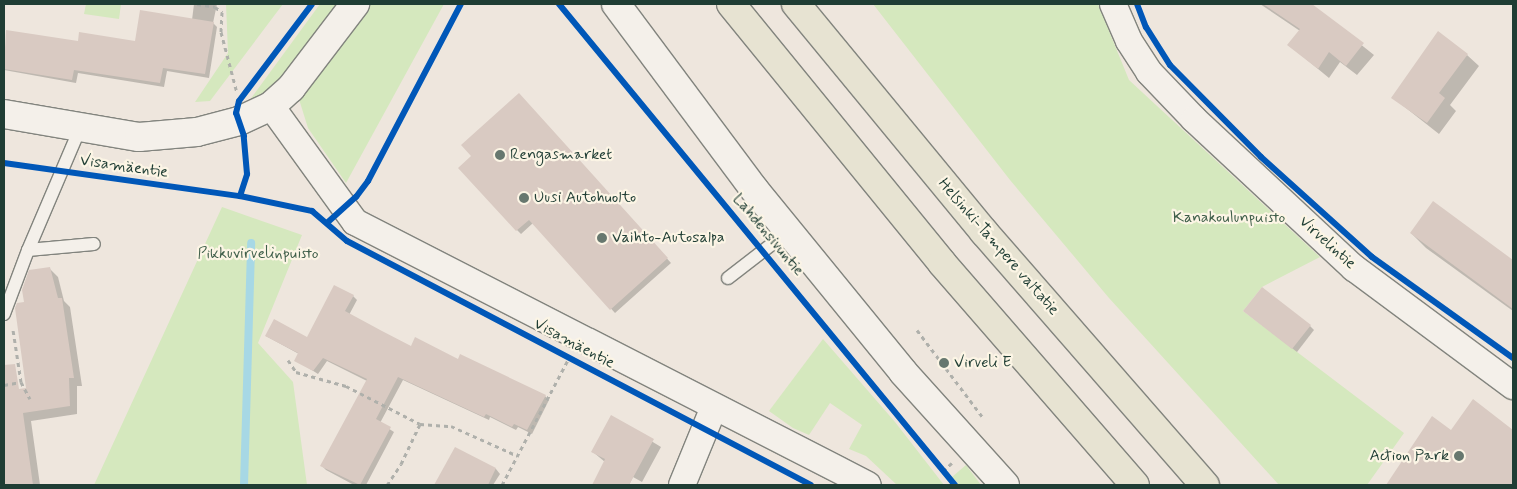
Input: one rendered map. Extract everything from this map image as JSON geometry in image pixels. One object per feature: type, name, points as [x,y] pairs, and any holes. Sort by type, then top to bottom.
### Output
[{"type":"highway","points":[[731,4],[942,264],[1135,485]]},
{"type":"highway","name":"Helsinki-Tampere valtatie","points":[[796,4],[984,232],[1205,485]]},
{"type":"main road","name":"Visamäentie","points":[[4,114],[138,137],[173,136],[239,120],[272,106],[291,88],[355,4]]},
{"type":"main road","name":"Lahdensivuntie","points":[[616,4],[789,231],[903,372],[1004,485]]},
{"type":"street","name":"Virvelintie","points":[[1113,4],[1129,41],[1149,72],[1194,119],[1369,280],[1513,386]]},
{"type":"street","name":"Visamäentie","points":[[272,106],[354,222],[868,485]]},
{"type":"street","points":[[682,485],[714,407]]},
{"type":"lane","points":[[6,308],[28,250],[81,126]]},
{"type":"lane","points":[[728,278],[789,231]]},
{"type":"lane","points":[[28,250],[94,244]]},
{"type":"path","points":[[197,4],[215,7],[222,12],[221,32],[239,101]]},
{"type":"path","points":[[239,101],[248,88]]},
{"type":"path","points":[[6,308],[21,382],[30,399]]},
{"type":"path","points":[[502,485],[569,357]]},
{"type":"path","points":[[288,360],[296,372],[346,386],[420,424],[451,426],[518,456]]},
{"type":"path","points":[[4,385],[21,382]]},
{"type":"path","points":[[387,485],[420,424]]},
{"type":"path","points":[[937,463],[949,478]]},
{"type":"green space","points":[[86,4],[121,4],[119,19],[84,14]]},
{"type":"green space","points":[[226,4],[283,4],[210,101],[195,102],[228,53]]},
{"type":"green space","points":[[320,4],[345,4],[264,100],[249,101]]},
{"type":"green space","points":[[369,4],[444,4],[346,183],[308,128],[298,96]]},
{"type":"green space","name":"Kanakoulunpuisto","points":[[873,4],[1098,4],[1129,80],[1320,257],[1262,287],[1243,311],[1404,433],[1367,485],[1279,485],[1109,298],[1010,180]]},
{"type":"green space","name":"Pikkuvirvelinpuisto","points":[[222,207],[302,235],[258,343],[293,382],[307,485],[94,485]]},
{"type":"green space","points":[[823,339],[895,422],[944,485],[897,485],[866,456],[849,449],[862,425],[830,403],[809,435],[793,428],[769,411]]},
{"type":"green space","points":[[966,465],[981,485],[959,485],[952,477]]},
{"type":"building","points":[[1263,4],[1312,4],[1364,43],[1346,66],[1329,52],[1318,69],[1287,45],[1300,29]]},
{"type":"building","points":[[140,10],[214,22],[205,74],[163,68],[160,83],[74,70],[72,80],[4,69],[6,30],[78,41],[79,32],[135,41]]},
{"type":"building","points":[[1438,31],[1468,54],[1439,93],[1445,98],[1427,123],[1391,98]]},
{"type":"building","points":[[519,93],[668,258],[610,310],[529,220],[516,231],[458,168],[471,156],[461,145]]},
{"type":"building","points":[[1433,201],[1513,260],[1513,309],[1410,233]]},
{"type":"building","points":[[50,267],[58,298],[62,298],[74,378],[69,378],[70,406],[23,413],[33,485],[4,485],[4,365],[15,364],[19,389],[26,388],[15,308],[17,303],[24,302],[22,290],[29,270]]},
{"type":"building","points":[[334,285],[354,295],[345,311],[382,331],[411,346],[415,337],[458,359],[460,354],[546,395],[527,430],[514,424],[512,427],[486,414],[484,417],[398,377],[376,419],[391,427],[360,485],[320,466],[367,379],[323,358],[313,371],[294,361],[298,353],[265,336],[274,319],[307,337]]},
{"type":"building","points":[[1262,287],[1311,325],[1292,349],[1243,311]]},
{"type":"building","name":"Action Park","points":[[1473,399],[1513,430],[1513,485],[1386,485],[1432,416],[1451,430]]},
{"type":"building","points":[[611,415],[654,439],[629,485],[592,485],[605,459],[591,452]]},
{"type":"building","points":[[455,447],[496,468],[488,485],[434,485]]},
{"type":"waterway","points":[[244,485],[251,243]]},
{"type":"cycle path","points":[[240,196],[247,174],[244,136],[236,113],[239,101],[312,4]]},
{"type":"cycle path","points":[[328,222],[356,197],[368,181],[461,4]]},
{"type":"cycle path","points":[[559,4],[955,485]]},
{"type":"cycle path","points":[[1137,4],[1146,27],[1170,65],[1261,157],[1372,257],[1513,358]]},
{"type":"cycle path","points":[[4,163],[240,196],[312,211],[347,241],[811,485]]},
{"type":"place","name":"Rengasmarket","points":[[500,155]]},
{"type":"place","name":"Uusi Autohuolto","points":[[524,198]]},
{"type":"place","name":"Vaihto-Autosalpa","points":[[602,238]]},
{"type":"place","name":"Virveli E","points":[[944,363]]},
{"type":"place","name":"Action Park","points":[[1459,456]]}]
